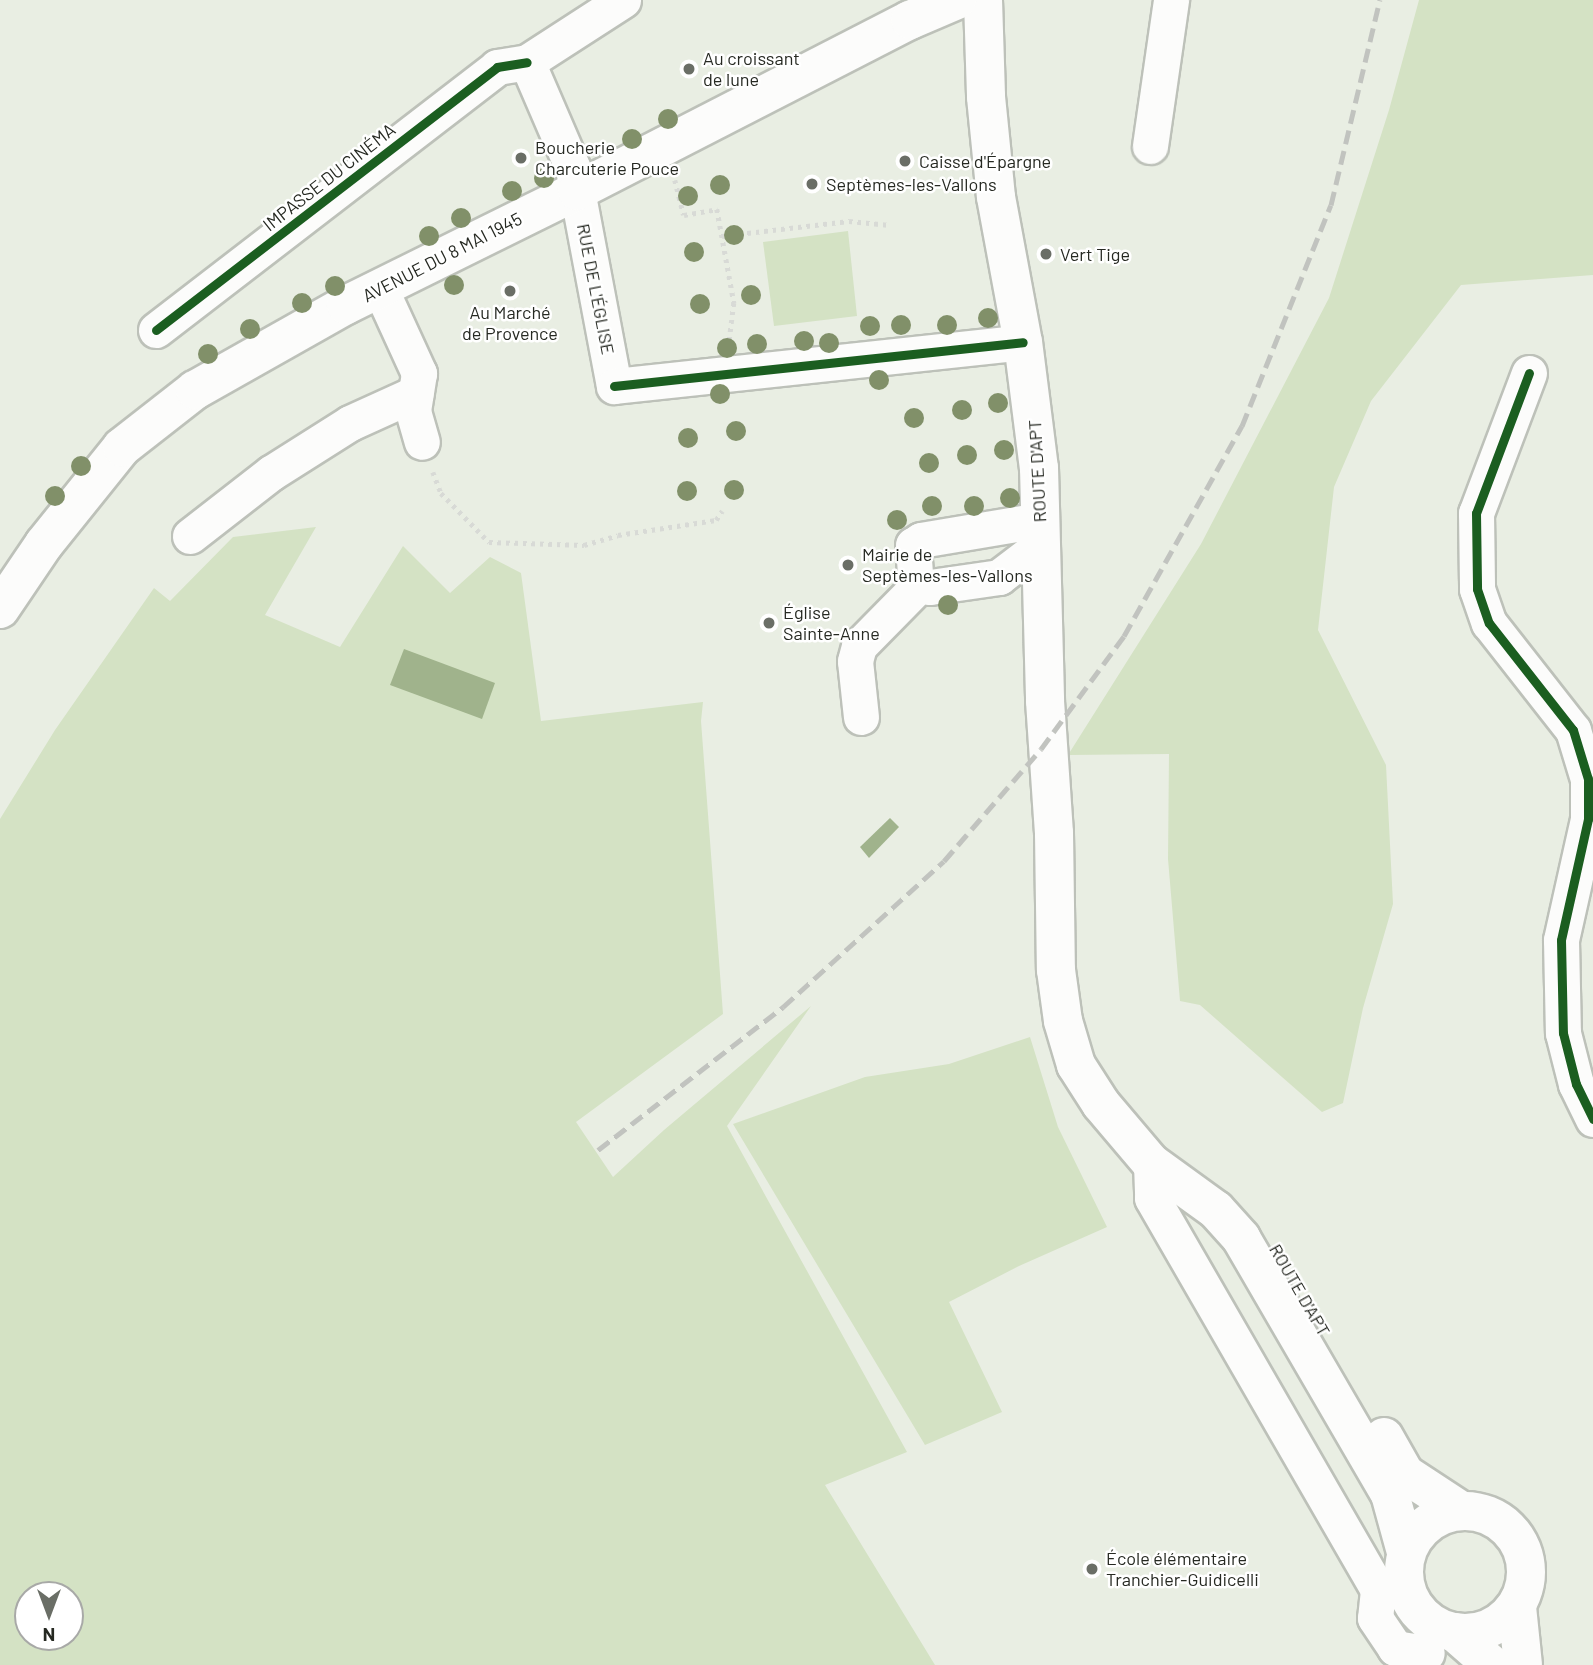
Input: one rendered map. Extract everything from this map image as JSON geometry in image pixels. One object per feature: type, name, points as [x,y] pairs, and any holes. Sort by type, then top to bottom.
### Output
[{"type":"main road","name":"AVENUE DU 8 MAI 1945","points":[[0,609],[44,544],[122,447],[195,390],[380,288],[577,191],[910,20],[957,0]]},
{"type":"main road","name":"ROUTE D'APT","points":[[984,0],[986,97],[996,197],[1023,342],[1035,432],[1044,599],[1045,701],[1054,833],[1056,970],[1063,1021],[1076,1065],[1101,1104],[1151,1163],[1216,1210],[1241,1238],[1390,1494],[1396,1576]]},
{"type":"main road","name":"ROUTE D'APT","points":[[1101,1104],[1237,1198],[1265,1230],[1405,1475],[1460,1510]]},
{"type":"main road","points":[[1460,1510],[1480,1512],[1499,1520],[1517,1537],[1527,1559],[1526,1584],[1517,1607],[1512,1663],[1436,1644],[1396,1576],[1415,1536],[1427,1523],[1443,1514],[1460,1510]]},
{"type":"main road","points":[[1436,1644],[1499,1624],[1517,1607]]},
{"type":"street","name":"IMPASSE DU CINÉMA","points":[[156,330],[497,67],[527,62],[623,0]]},
{"type":"street","points":[[1150,146],[1171,0]]},
{"type":"street","name":"RUE DE L'ÉGLISE","points":[[527,62],[573,169],[614,386],[732,373]]},
{"type":"street","points":[[380,288],[419,373],[412,411],[422,442]]},
{"type":"street","points":[[732,373],[1023,342]]},
{"type":"street","points":[[1530,373],[1476,513],[1478,589],[1489,624],[1573,730],[1588,779],[1588,819],[1561,940],[1563,1032],[1576,1084],[1593,1119]]},
{"type":"street","points":[[190,536],[271,473],[350,423],[416,393]]},
{"type":"street","points":[[1040,532],[994,526],[921,540],[913,545],[915,577],[920,584],[930,587],[999,577],[1044,599]]},
{"type":"street","points":[[994,526],[999,577]]},
{"type":"street","points":[[999,577],[1040,532]]},
{"type":"street","points":[[861,717],[855,661],[859,646],[920,584]]},
{"type":"street","points":[[1151,1163],[1152,1198],[1396,1576]]},
{"type":"path","points":[[628,164],[637,184],[674,176],[684,215],[718,209],[734,303],[729,330],[732,373]]},
{"type":"path","points":[[722,236],[849,220],[890,225]]},
{"type":"path","points":[[441,493],[489,542],[584,545],[618,535],[716,520],[722,511]]},
{"type":"shaded area","points":[[1419,0],[1593,0],[1593,275],[1461,285],[1371,401],[1334,487],[1318,630],[1386,765],[1393,904],[1363,1008],[1343,1103],[1322,1112],[1200,1005],[1180,1001],[1168,859],[1169,754],[1068,755],[1201,544],[1329,298],[1389,110]]},
{"type":"shaded area","points":[[848,231],[857,316],[774,326],[763,242]]},
{"type":"shaded area","points":[[316,527],[265,615],[340,647],[403,546],[450,593],[490,557],[521,573],[541,721],[703,702],[701,721],[723,1014],[576,1122],[613,1177],[664,1130],[811,1006],[727,1126],[907,1452],[825,1485],[935,1665],[0,1665],[0,819],[55,730],[154,588],[170,601],[233,537]]},
{"type":"shaded area","points":[[404,649],[495,683],[482,719],[390,685]]},
{"type":"shaded area","points":[[890,818],[899,827],[869,858],[860,847]]},
{"type":"shaded area","points":[[1030,1037],[1058,1127],[1107,1227],[1019,1266],[949,1302],[1002,1412],[925,1445],[733,1124],[865,1077],[949,1064]]},
{"type":"railway","points":[[598,1150],[783,1007],[944,861],[1041,749],[1124,636],[1242,426],[1331,205],[1380,0]]},
{"type":"cycle path","points":[[156,330],[497,67],[527,62]]},
{"type":"cycle path","points":[[614,386],[1023,342]]},
{"type":"cycle path","points":[[1529,373],[1476,513],[1477,589],[1489,623],[1573,730],[1588,779],[1588,819],[1561,940],[1563,1033],[1576,1084],[1593,1119]]},
{"type":"place","name":"Au croissant de lune","points":[[689,69]]},
{"type":"place","name":"Boucherie Charcuterie Pouce","points":[[521,158]]},
{"type":"place","name":"Caisse d'Épargne","points":[[905,161]]},
{"type":"place","name":"Septèmes-les-Vallons","points":[[812,184]]},
{"type":"place","name":"Vert Tige","points":[[1046,254]]},
{"type":"place","name":"Au Marché de Provence","points":[[510,291]]},
{"type":"place","name":"Mairie de Septèmes-les-Vallons","points":[[848,565]]},
{"type":"place","name":"Église Sainte-Anne","points":[[769,623]]},
{"type":"place","name":"École élémentaire Tranchier-Guidicelli","points":[[1092,1569]]}]
